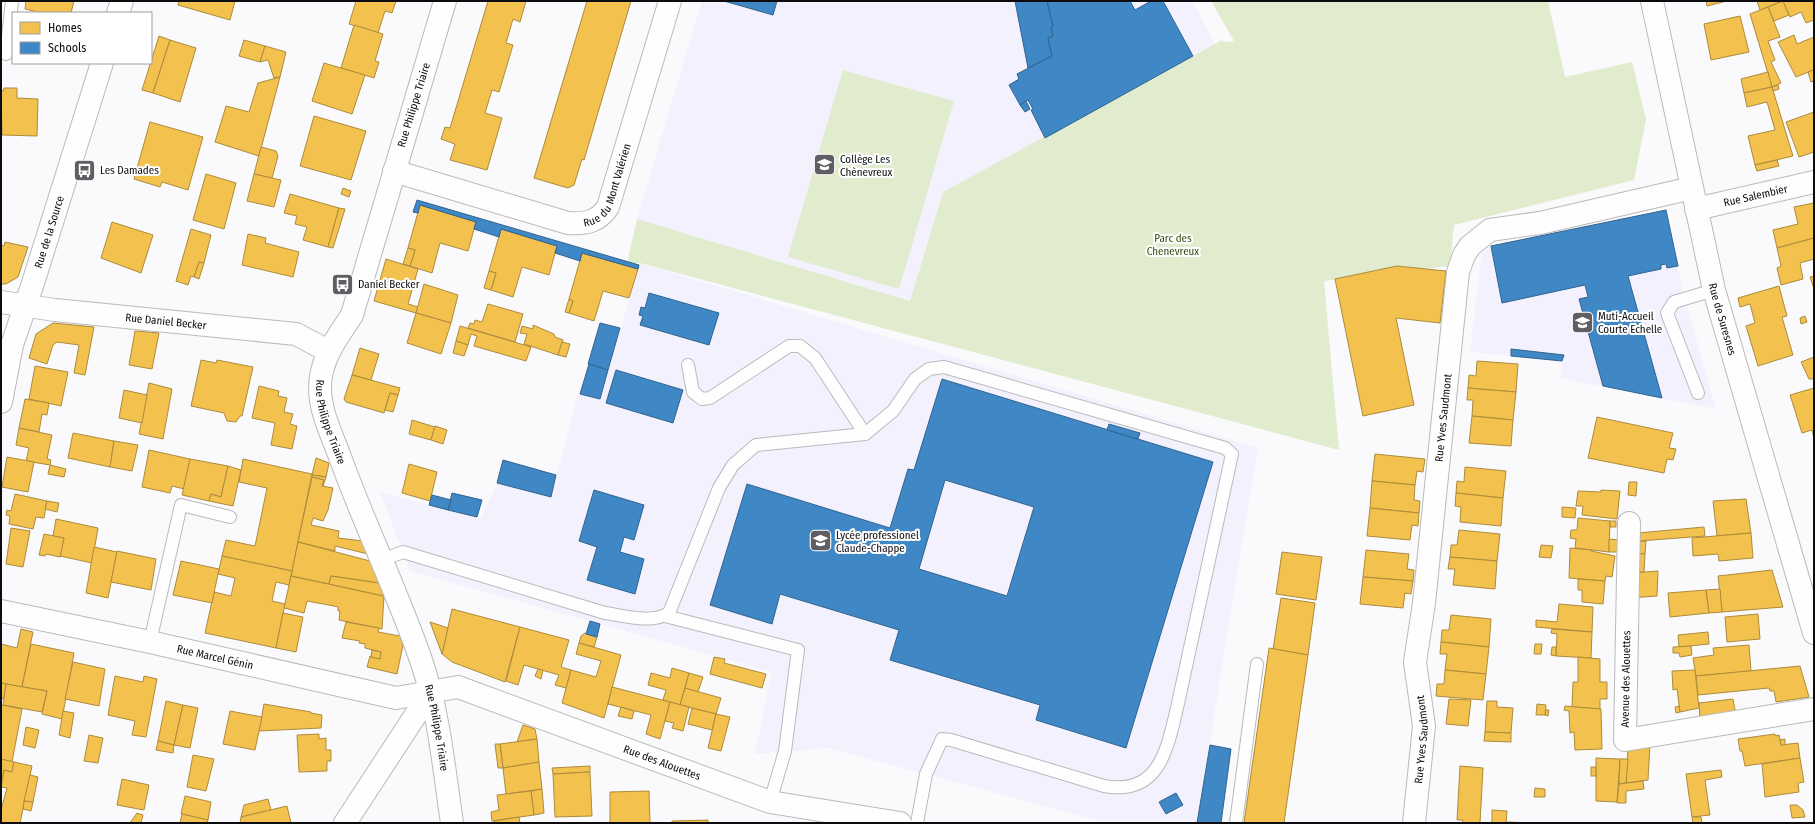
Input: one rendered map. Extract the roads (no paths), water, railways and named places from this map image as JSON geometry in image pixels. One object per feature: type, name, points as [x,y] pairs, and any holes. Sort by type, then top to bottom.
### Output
[{"type":"street","points":[[118,12],[122,1]]},
{"type":"street","name":"Rue Philippe Triaire","points":[[445,1],[352,315],[328,351],[320,387],[321,405],[348,479],[421,661],[430,693],[444,765],[452,823]]},
{"type":"street","name":"Rue du Mont Valérien","points":[[394,171],[568,223],[583,224],[596,220],[603,215],[608,207],[670,1]]},
{"type":"street","name":"Rue de Suresnes","points":[[1652,1],[1714,290],[1814,632]]},
{"type":"street","name":"Rue de la Source","points":[[1,402],[12,345],[102,64]]},
{"type":"street","name":"Rue Salembier","points":[[1694,198],[1814,182]]},
{"type":"street","name":"Rue Yves Saudmont","points":[[1414,823],[1424,726],[1416,662],[1424,603],[1458,272],[1464,255],[1470,246],[1490,230],[1540,224],[1694,198]]},
{"type":"street","name":"Rue Daniel Becker","points":[[1,302],[25,306],[296,334],[328,351]]},
{"type":"street","name":"Avenue des Alouettes","points":[[1629,523],[1625,740],[1814,709]]},
{"type":"street","name":"Rue Marcel Génin","points":[[1,611],[150,642],[396,698],[430,693]]},
{"type":"street","name":"Rue des Alouettes","points":[[430,693],[458,687],[770,802],[900,823]]},
{"type":"street","points":[[345,823],[430,693]]},
{"type":"lane","points":[[6,54],[12,1]]},
{"type":"lane","points":[[1698,393],[1667,313],[1674,302],[1714,290]]},
{"type":"lane","points":[[688,365],[693,392],[702,399],[710,398],[789,346],[800,346],[815,358],[865,434]]},
{"type":"lane","points":[[381,560],[403,552],[605,613],[628,617],[660,618],[669,613],[719,488],[733,465],[756,445],[865,434],[893,411],[915,379],[930,369],[944,367],[1226,448],[1232,454],[1177,708],[1168,745],[1163,759],[1156,770],[1135,784],[1120,789],[1104,786],[951,740],[942,739],[926,774],[917,823]]},
{"type":"lane","points":[[150,642],[181,505],[230,518]]},
{"type":"lane","points":[[665,616],[798,650],[785,751],[770,802]]},
{"type":"lane","points":[[1236,823],[1257,664]]},
{"type":"place","name":"Collège Les Chènevreux","points":[[824,165]]},
{"type":"place","name":"Les Damades","points":[[84,170]]},
{"type":"place","name":"Daniel Becker","points":[[342,284]]},
{"type":"place","name":"Muti-Accueil Courte Echelle","points":[[1583,322]]},
{"type":"place","name":"Lycée professionel Claude-Chappe","points":[[820,541]]},
{"type":"park label","name":"Parc des Chenevreux","points":[[1173,244]]}]
